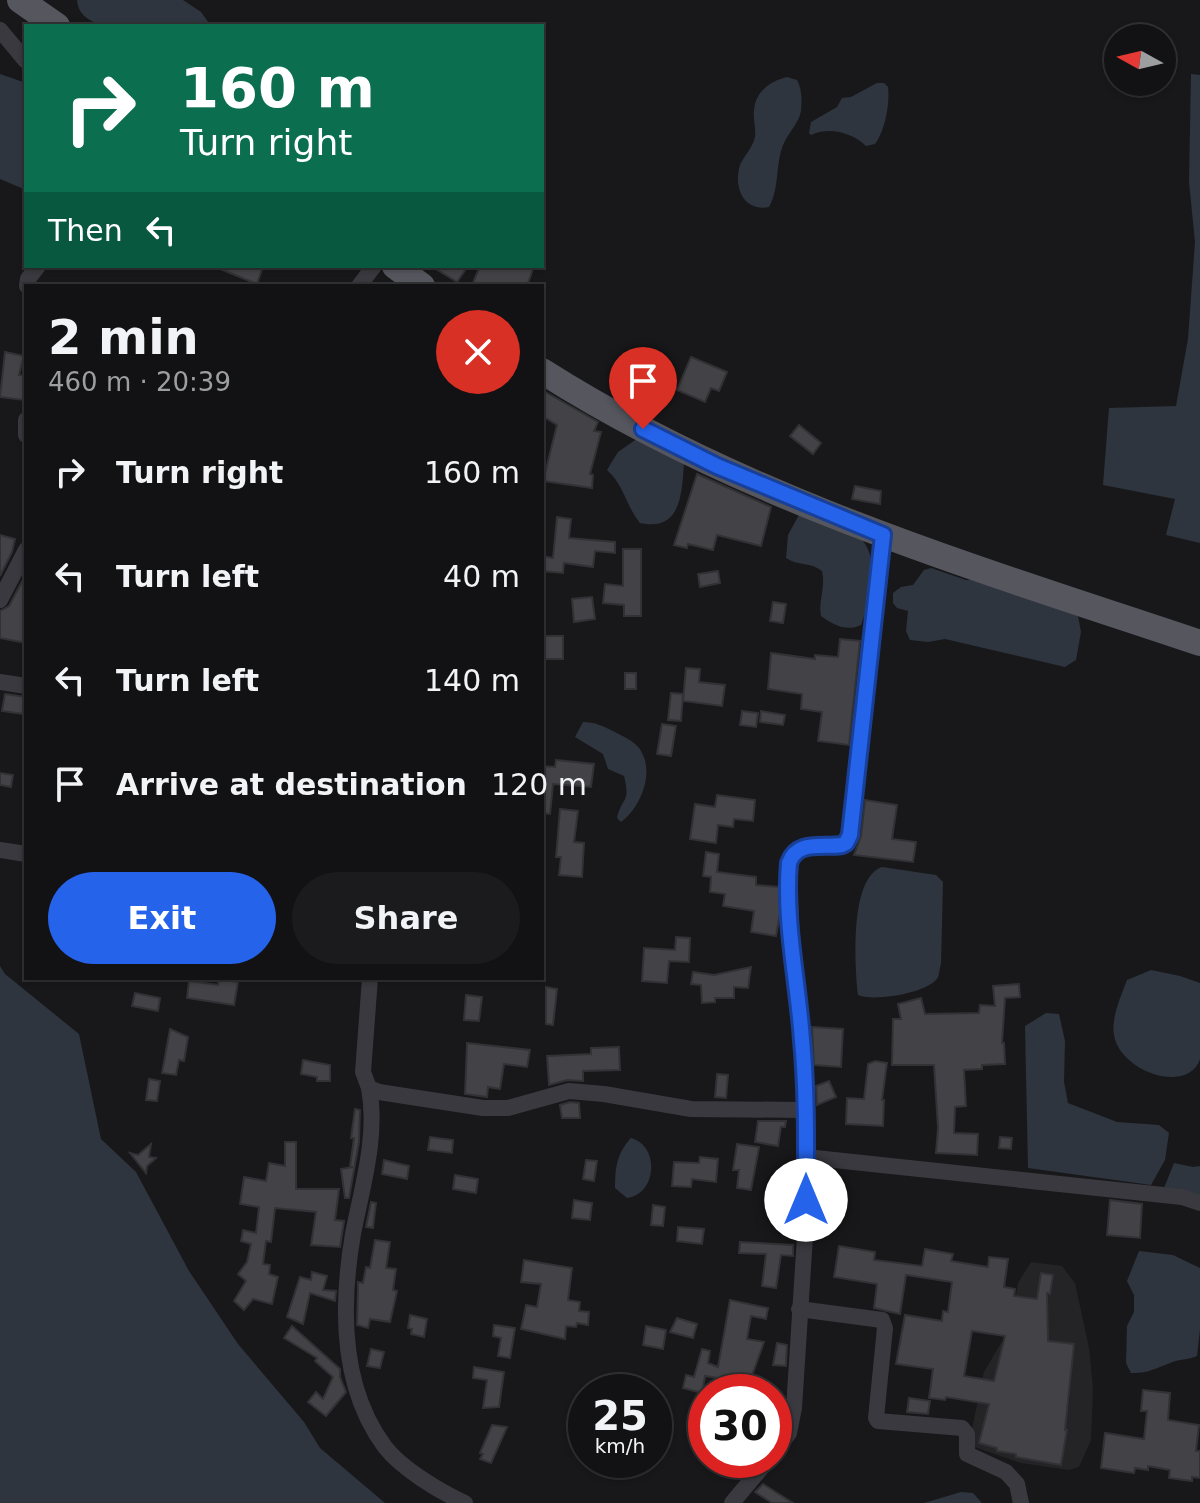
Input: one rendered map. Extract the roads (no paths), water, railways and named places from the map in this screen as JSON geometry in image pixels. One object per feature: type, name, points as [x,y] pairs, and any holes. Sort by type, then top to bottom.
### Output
[{"type":"main road","points":[[20,0],[54,24]]},
{"type":"main road","points":[[398,268],[419,284]]},
{"type":"main road","points":[[544,372],[594,404],[717,466],[883,535],[1200,643]]},
{"type":"street","points":[[0,30],[24,60]]},
{"type":"street","points":[[792,1418],[806,1221],[806,1110],[792,946],[789,863],[792,852],[799,848],[842,845],[850,835],[883,535]]},
{"type":"street","points":[[0,600],[24,554]]},
{"type":"street","points":[[0,682],[24,686]]},
{"type":"street","points":[[0,850],[24,854]]},
{"type":"street","points":[[370,980],[363,1072],[369,1088],[371,1130],[347,1277],[349,1360],[369,1421],[386,1449],[419,1476],[465,1503]]},
{"type":"street","points":[[369,1088],[394,1095],[483,1108],[508,1108],[569,1091],[691,1109],[806,1110]]},
{"type":"street","points":[[806,1157],[1182,1197],[1200,1203]]},
{"type":"street","points":[[799,1309],[882,1320],[885,1328],[878,1421],[962,1428],[967,1434],[967,1454],[1006,1472],[1017,1484],[1021,1503]]},
{"type":"street","points":[[732,1503],[753,1478]]}]
